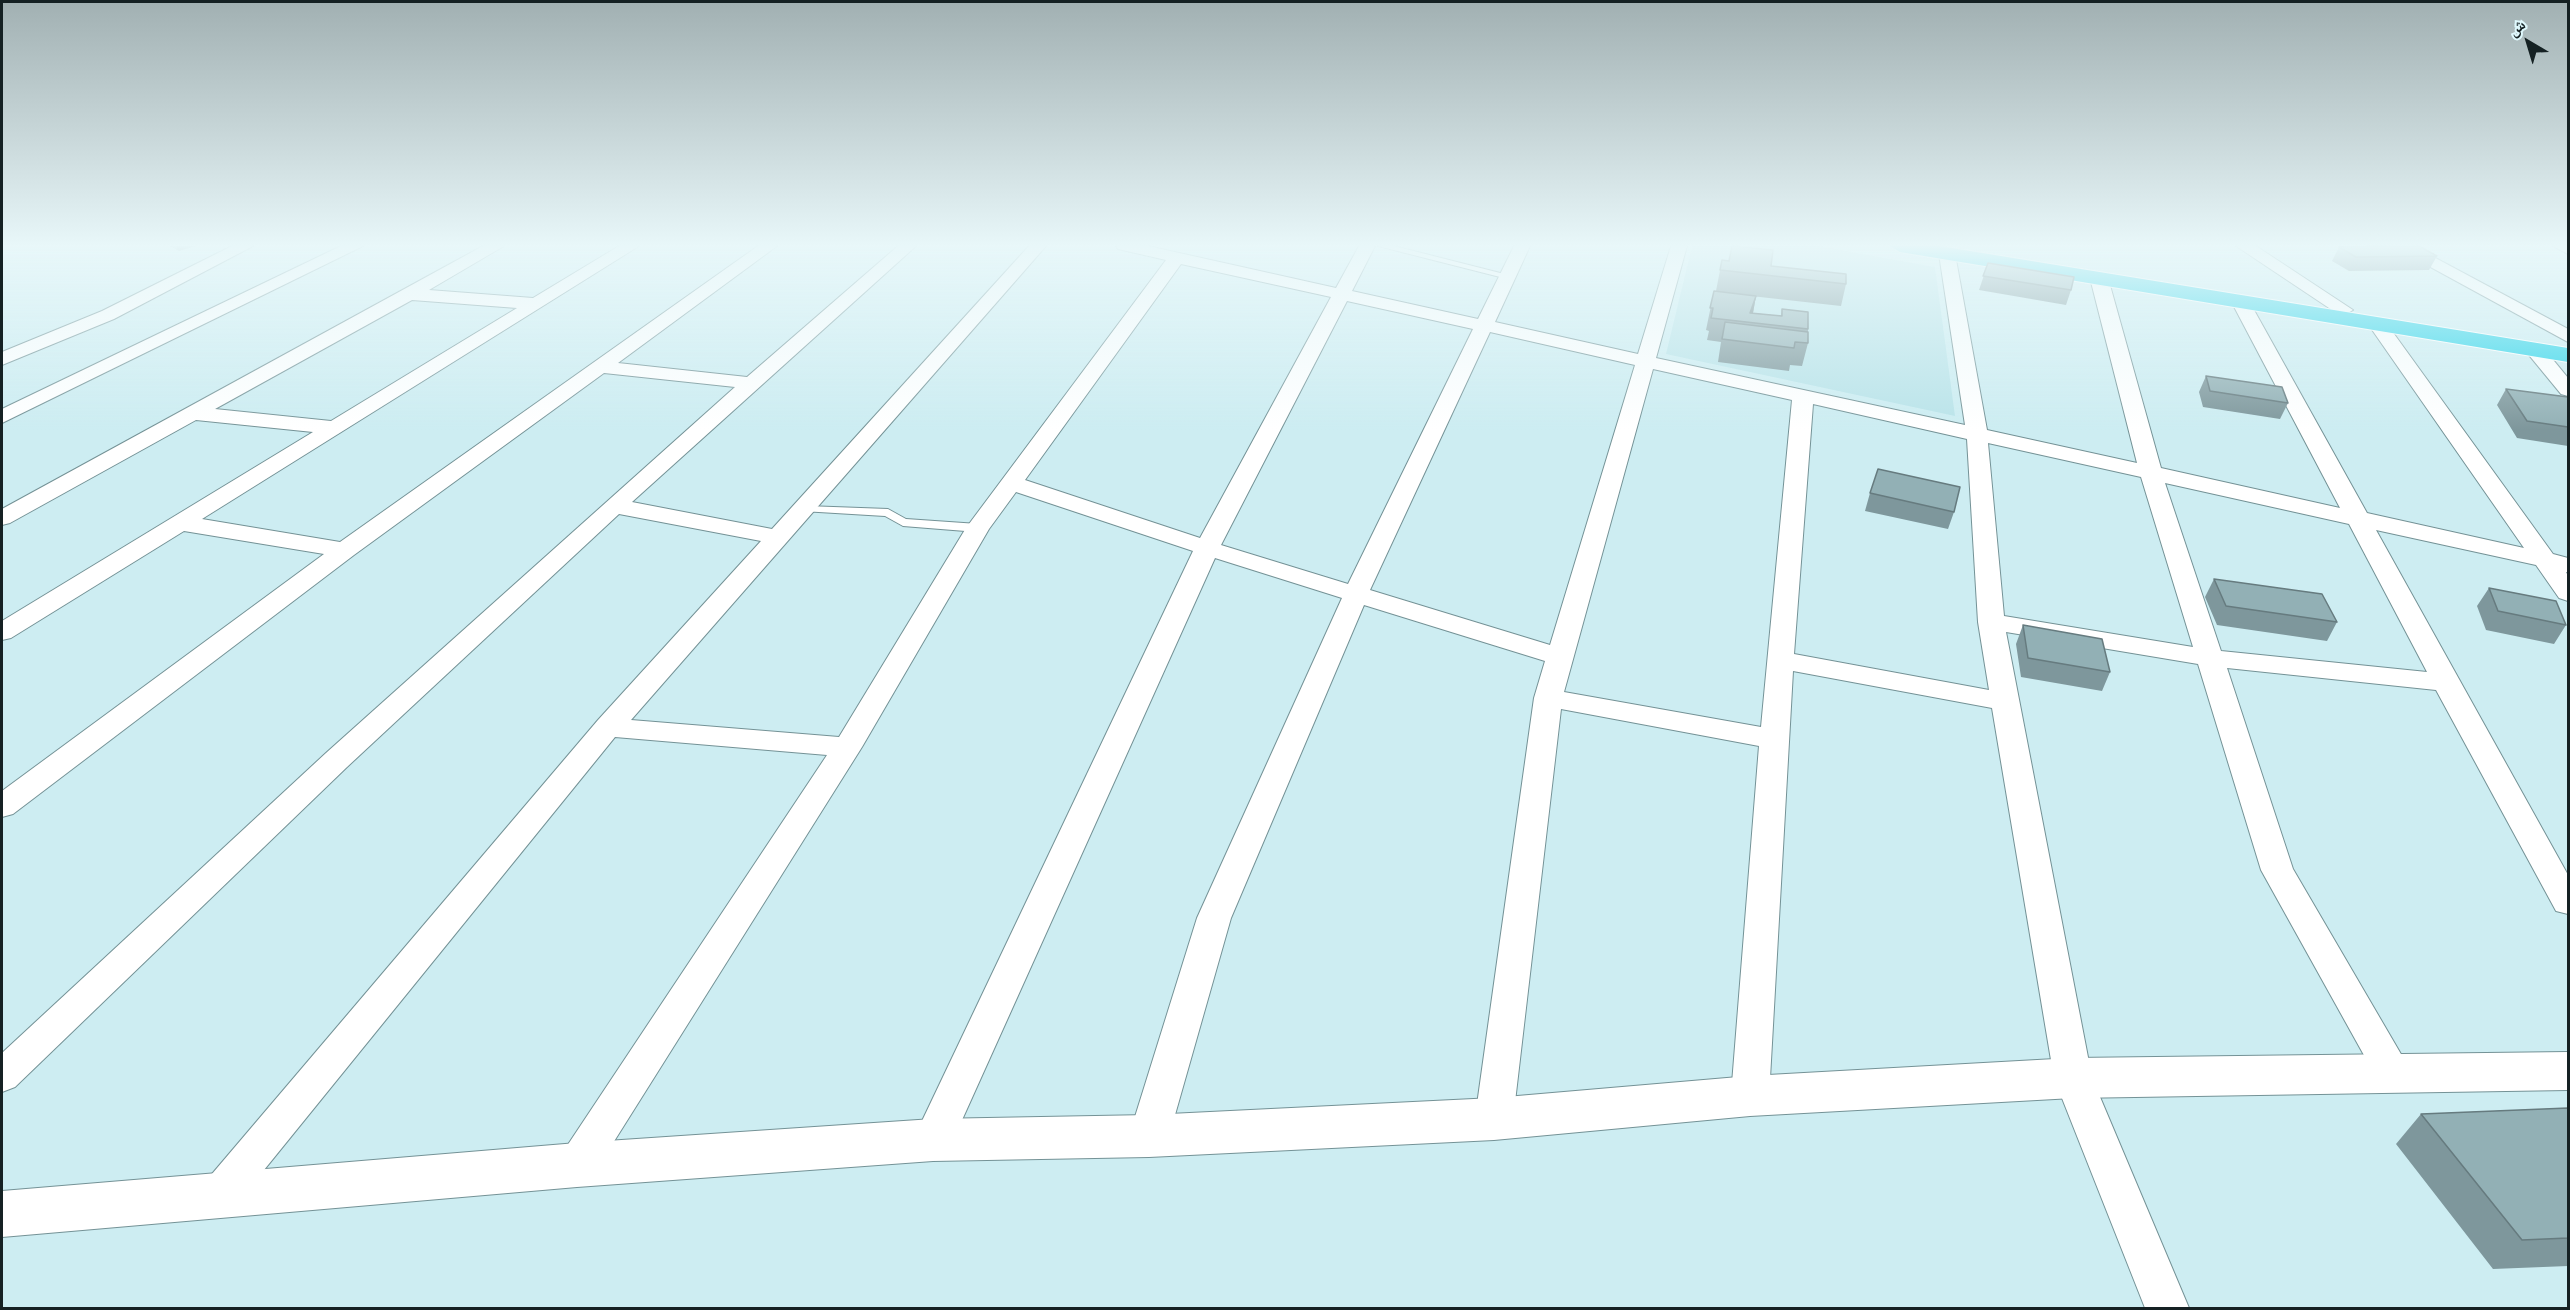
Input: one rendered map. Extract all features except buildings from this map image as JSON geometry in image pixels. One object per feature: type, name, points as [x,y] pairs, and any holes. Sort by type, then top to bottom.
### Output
[{"type":"highway","points":[[2277,307],[2568,355]]},
{"type":"highway","points":[[2325,307],[2568,342]]},
{"type":"street","points":[[2,359],[124,307]]},
{"type":"street","points":[[2,417],[229,307]]},
{"type":"street","points":[[2,518],[385,307]]},
{"type":"street","points":[[2,632],[531,307]]},
{"type":"street","points":[[2,806],[345,550],[684,307]]},
{"type":"street","points":[[2,1076],[212,874],[750,382],[837,307]]},
{"type":"street","points":[[220,1194],[608,727],[777,537],[806,509],[984,307]]},
{"type":"street","points":[[577,1165],[847,747],[978,528],[1140,307]]},
{"type":"street","points":[[933,1140],[1207,548],[1335,307]]},
{"type":"street","points":[[1401,307],[2568,565]]},
{"type":"street","points":[[1149,1136],[1214,918],[1356,594],[1494,307]]},
{"type":"street","points":[[1494,1119],[1548,698],[1663,307]]},
{"type":"street","points":[[1960,307],[1977,435],[1991,622],[2073,1078],[2167,1308]]},
{"type":"street","points":[[2107,307],[2151,473],[2277,870],[2393,1073]]},
{"type":"street","points":[[2243,307],[2547,868],[2568,902]]},
{"type":"street","points":[[2340,307],[2344,310]]},
{"type":"street","points":[[2514,307],[2568,336]]},
{"type":"street","points":[[2378,324],[2568,592]]},
{"type":"street","points":[[2534,349],[2568,390]]},
{"type":"street","points":[[601,367],[750,382]]},
{"type":"street","points":[[1750,1096],[1774,739],[1803,396]]},
{"type":"street","points":[[191,413],[334,428]]},
{"type":"street","points":[[1012,483],[1207,548],[1559,657]]},
{"type":"street","points":[[615,506],[777,537]]},
{"type":"street","points":[[180,523],[345,550]]},
{"type":"street","points":[[1991,622],[2209,658],[2446,682]]},
{"type":"street","points":[[1780,660],[2005,702]]},
{"type":"street","points":[[1548,698],[1774,739]]},
{"type":"street","points":[[608,727],[847,747]]},
{"type":"street","points":[[2,1214],[577,1165],[933,1140],[1149,1136],[1494,1119],[1750,1096],[2073,1078],[2568,1071]]},
{"type":"lane","points":[[806,509],[888,513],[903,522],[978,528]]},
{"type":"shaded area","points":[[1677,307],[1940,307],[1955,416],[1666,354]]}]
